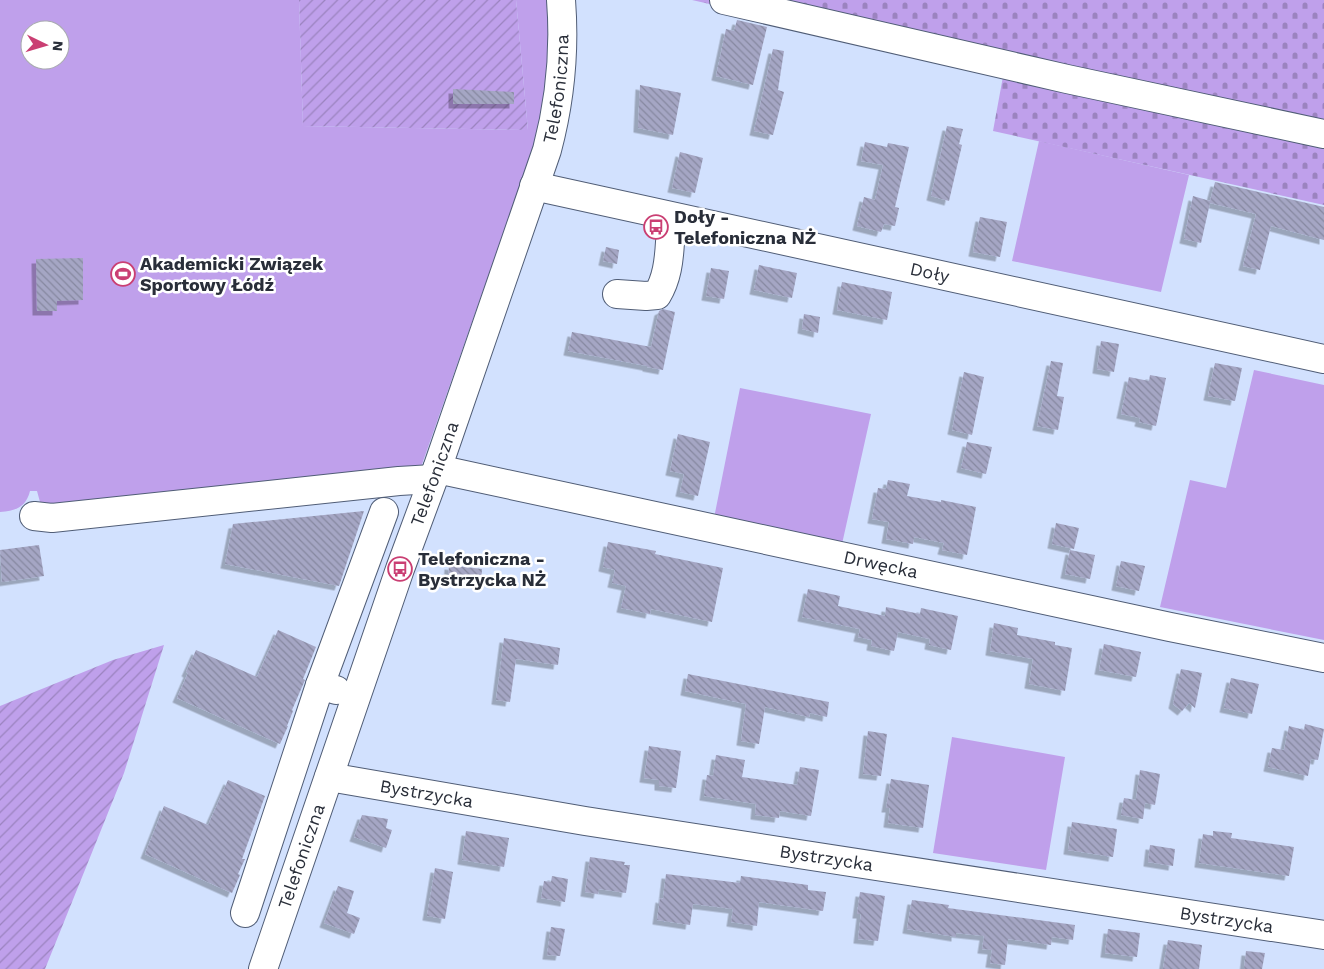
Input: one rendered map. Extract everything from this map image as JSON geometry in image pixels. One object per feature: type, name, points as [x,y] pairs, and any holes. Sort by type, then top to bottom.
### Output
[{"type":"street","name":"Telefoniczna","points":[[263,969],[552,132],[558,97],[562,54],[561,0]]},
{"type":"street","points":[[724,0],[1068,79],[1324,134]]},
{"type":"street","name":"Doły","points":[[534,186],[1324,360]]},
{"type":"street","points":[[617,294],[656,295],[661,288],[666,272],[671,252],[670,241],[676,218]]},
{"type":"street","name":"Drwęcka","points":[[34,516],[52,518],[399,481],[435,474],[1324,658]]},
{"type":"street","points":[[245,914],[320,684],[384,512]]},
{"type":"street","points":[[320,684],[356,697]]},
{"type":"street","name":"Bystrzycka","points":[[329,777],[584,821],[1324,935]]},
{"type":"green space","points":[[0,0],[299,0],[303,126],[528,130],[516,0],[548,0],[549,57],[542,114],[536,140],[420,470],[46,507],[40,502],[37,491],[30,491],[26,501],[20,507],[11,511],[0,512]]},
{"type":"green space","points":[[299,0],[516,0],[528,130],[303,126]]},
{"type":"green space","points":[[692,0],[1324,0],[1324,205],[993,131],[1004,71]]},
{"type":"green space","points":[[1039,141],[1189,175],[1161,292],[1012,261]]},
{"type":"green space","points":[[1254,370],[1324,385],[1324,640],[1160,607],[1190,480],[1226,488]]},
{"type":"green space","points":[[740,388],[871,414],[842,544],[714,518]]},
{"type":"green space","points":[[164,645],[124,773],[45,969],[0,969],[0,706],[113,660]]},
{"type":"green space","points":[[952,737],[1065,757],[1046,870],[933,853]]},
{"type":"building","points":[[737,20],[767,27],[753,85],[716,76],[726,29],[734,31]]},
{"type":"building","points":[[773,49],[784,51],[778,90],[784,92],[773,135],[754,131]]},
{"type":"building","points":[[640,85],[681,93],[673,135],[638,128]]},
{"type":"building","points":[[453,89],[514,92],[514,104],[453,104]]},
{"type":"building","points":[[947,126],[963,129],[959,144],[962,145],[949,201],[931,196]]},
{"type":"building","points":[[865,142],[887,147],[888,143],[909,147],[895,207],[899,208],[895,226],[884,224],[881,232],[857,226],[864,197],[875,200],[883,165],[861,161]]},
{"type":"building","points":[[680,152],[703,158],[695,193],[672,188]]},
{"type":"building","points":[[1215,182],[1324,207],[1324,240],[1271,226],[1260,270],[1243,266],[1256,214],[1210,203],[1201,243],[1184,239],[1193,196],[1210,201]]},
{"type":"building","points":[[980,217],[1007,222],[1000,257],[973,252]]},
{"type":"building","points":[[606,247],[619,250],[617,264],[603,261]]},
{"type":"building","points":[[83,258],[83,300],[57,301],[57,311],[37,311],[36,259]]},
{"type":"building","points":[[759,265],[797,273],[792,298],[754,290]]},
{"type":"building","points":[[711,268],[729,271],[724,299],[706,296]]},
{"type":"building","points":[[842,282],[892,292],[887,320],[837,310]]},
{"type":"building","points":[[663,309],[675,312],[663,370],[568,351],[572,332],[651,347],[659,311]]},
{"type":"building","points":[[804,314],[820,317],[818,333],[802,329]]},
{"type":"building","points":[[1101,341],[1119,344],[1114,372],[1097,369]]},
{"type":"building","points":[[1051,361],[1063,363],[1057,396],[1064,397],[1058,430],[1037,426]]},
{"type":"building","points":[[1215,363],[1242,368],[1235,401],[1208,396]]},
{"type":"building","points":[[964,372],[984,377],[972,435],[952,430]]},
{"type":"building","points":[[1150,375],[1166,378],[1156,426],[1139,422],[1140,418],[1121,414],[1129,377],[1149,381]]},
{"type":"building","points":[[678,434],[710,442],[698,496],[680,492],[684,474],[670,471]]},
{"type":"building","points":[[967,442],[992,447],[986,474],[961,468]]},
{"type":"building","points":[[888,480],[910,484],[907,496],[976,507],[967,555],[942,550],[944,543],[914,537],[913,544],[886,539],[889,522],[872,519],[878,488],[886,489]]},
{"type":"building","points":[[364,511],[339,586],[225,564],[233,524]]},
{"type":"building","points":[[1056,523],[1079,528],[1074,549],[1052,544]]},
{"type":"building","points":[[608,542],[656,551],[655,554],[723,568],[712,622],[651,609],[650,614],[621,608],[626,586],[612,583],[615,570],[603,567]]},
{"type":"building","points":[[39,545],[44,576],[2,582],[0,550]]},
{"type":"building","points":[[1070,550],[1095,555],[1090,579],[1065,574]]},
{"type":"building","points":[[1121,561],[1145,566],[1139,591],[1116,586]]},
{"type":"building","points":[[449,565],[482,569],[481,584],[448,580]]},
{"type":"building","points":[[808,589],[840,596],[838,606],[885,616],[886,607],[920,614],[921,608],[958,616],[951,650],[929,645],[930,639],[898,632],[894,651],[871,646],[872,640],[858,637],[860,629],[802,617]]},
{"type":"building","points":[[994,623],[1018,628],[1017,635],[1055,642],[1055,645],[1072,648],[1065,691],[1029,684],[1033,659],[990,651]]},
{"type":"building","points":[[278,630],[316,647],[280,744],[177,698],[196,650],[257,677]]},
{"type":"building","points":[[504,638],[560,648],[558,665],[516,659],[510,702],[496,700]]},
{"type":"building","points":[[1104,644],[1141,652],[1136,677],[1099,670]]},
{"type":"building","points":[[1181,669],[1202,673],[1195,708],[1189,703],[1182,711],[1173,704]]},
{"type":"building","points":[[688,674],[829,702],[827,717],[810,713],[809,717],[765,707],[759,744],[741,741],[746,704],[685,691]]},
{"type":"building","points":[[1231,678],[1259,684],[1252,714],[1224,708]]},
{"type":"building","points":[[1305,724],[1324,729],[1318,760],[1311,759],[1308,776],[1268,767],[1272,748],[1284,750],[1289,726],[1304,730]]},
{"type":"building","points":[[868,731],[887,734],[881,776],[863,774]]},
{"type":"building","points":[[649,746],[681,751],[676,788],[659,786],[659,780],[644,778]]},
{"type":"building","points":[[716,755],[745,760],[742,777],[797,785],[800,767],[819,770],[811,816],[780,811],[779,818],[755,815],[756,804],[704,796],[707,775],[713,776]]},
{"type":"building","points":[[1140,770],[1160,774],[1155,805],[1145,803],[1143,819],[1121,815],[1124,798],[1136,800]]},
{"type":"building","points":[[891,779],[929,785],[923,828],[888,823],[890,808],[886,808]]},
{"type":"building","points":[[228,780],[265,796],[242,859],[245,859],[238,874],[240,875],[232,893],[145,854],[164,806],[208,825]]},
{"type":"building","points":[[362,815],[388,819],[386,828],[392,830],[386,848],[354,837]]},
{"type":"building","points":[[1072,822],[1117,829],[1113,857],[1068,850]]},
{"type":"building","points":[[466,831],[509,838],[504,867],[462,860]]},
{"type":"building","points":[[1213,831],[1232,833],[1231,838],[1294,847],[1289,876],[1199,863],[1203,834],[1213,836]]},
{"type":"building","points":[[1150,845],[1175,849],[1173,866],[1148,862]]},
{"type":"building","points":[[590,857],[625,862],[624,865],[630,865],[626,893],[599,889],[598,894],[585,892]]},
{"type":"building","points":[[435,868],[453,872],[445,919],[427,916]]},
{"type":"building","points":[[666,874],[740,883],[741,876],[808,885],[808,890],[826,892],[823,911],[759,902],[757,926],[731,922],[733,909],[693,904],[690,925],[657,920],[660,898],[663,899]]},
{"type":"building","points":[[552,876],[568,879],[565,902],[541,898],[544,881],[551,882]]},
{"type":"building","points":[[338,886],[354,891],[347,913],[360,918],[354,934],[324,923]]},
{"type":"building","points":[[860,892],[885,896],[878,941],[858,939],[861,914],[857,914]]},
{"type":"building","points":[[912,900],[949,905],[948,908],[1075,925],[1073,940],[1052,937],[1051,945],[1008,939],[1005,965],[990,963],[992,950],[982,949],[984,936],[956,933],[956,937],[907,929]]},
{"type":"building","points":[[551,927],[565,929],[560,956],[547,955]]},
{"type":"building","points":[[1108,929],[1140,933],[1137,957],[1105,953]]},
{"type":"building","points":[[1168,940],[1202,945],[1199,969],[1163,969]]},
{"type":"building","points":[[1246,951],[1265,953],[1262,969],[1244,969]]},
{"type":"place","name":"Doły - Telefoniczna NŻ","points":[[656,227]]},
{"type":"place","name":"Akademicki Związek Sportowy Łódź","points":[[123,274]]},
{"type":"place","name":"Telefoniczna - Bystrzycka NŻ","points":[[400,569]]}]
